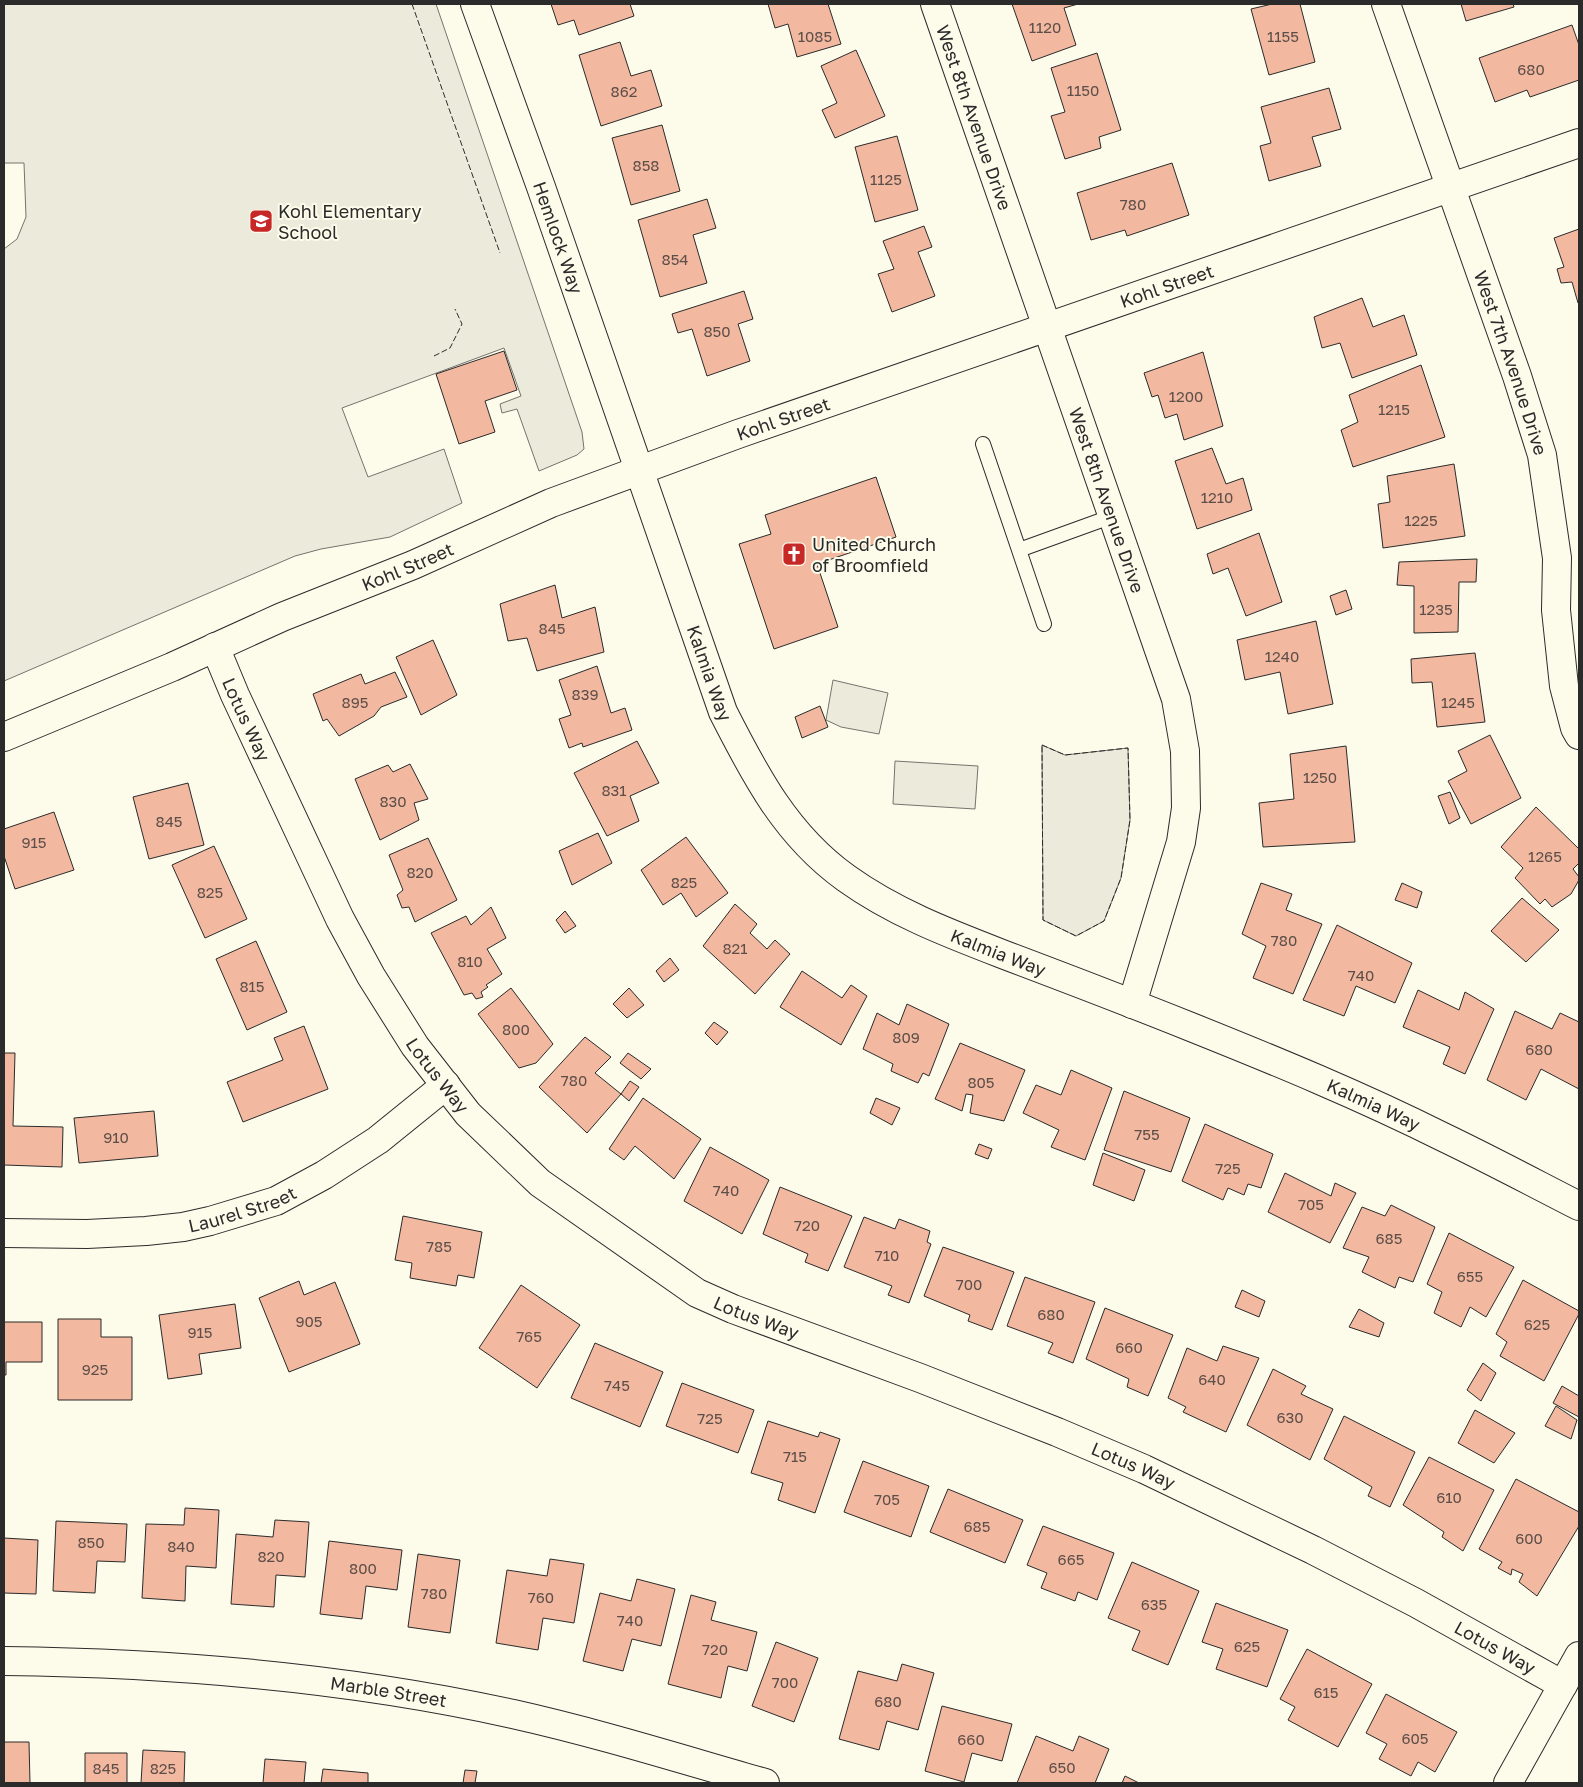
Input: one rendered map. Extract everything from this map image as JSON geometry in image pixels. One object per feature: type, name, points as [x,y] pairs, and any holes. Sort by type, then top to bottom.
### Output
[{"type":"street","name":"Hemlock Way","points":[[475,4],[640,471]]},
{"type":"street","name":"West 8th Avenue Drive","points":[[935,4],[1176,699],[1185,751],[1186,808],[1181,842],[1132,1004]]},
{"type":"street","name":"West 7th Avenue Drive","points":[[1386,4],[1517,376],[1542,455],[1557,558],[1556,610],[1564,686],[1575,728],[1579,735]]},
{"type":"street","name":"Kohl Street","points":[[4,737],[172,667],[282,617],[413,565],[551,504],[738,434],[1579,142]]},
{"type":"street","name":"Kalmia Way","points":[[640,471],[722,712],[754,772],[776,807],[809,846],[845,877],[886,904],[940,930],[1191,1027],[1326,1083],[1442,1136],[1579,1206]]},
{"type":"street","name":"Lotus Way","points":[[215,647],[235,695],[340,919],[371,976],[415,1046],[468,1114],[540,1183],[697,1294],[732,1310],[920,1378],[1057,1432],[1144,1469],[1322,1554],[1416,1603],[1563,1685]]},
{"type":"street","name":"Laurel Street","points":[[4,1233],[87,1234],[183,1227],[276,1201],[324,1175],[378,1140],[446,1085]]},
{"type":"street","points":[[1508,1783],[1579,1656]]},
{"type":"street","name":"Marble Street","points":[[4,1661],[199,1668],[295,1678],[402,1693],[513,1714],[603,1736],[765,1783]]},
{"type":"lane","points":[[983,444],[1044,624]]},
{"type":"lane","points":[[1019,550],[1113,516]]},
{"type":"shaded area","name":"Kohl Elementary School","points":[[4,4],[436,4],[582,432],[584,449],[577,455],[539,471],[517,409],[502,413],[500,404],[521,396],[504,348],[342,408],[368,477],[444,449],[462,503],[390,537],[321,549],[295,556],[4,681],[4,249],[17,239],[26,217],[24,163],[4,163]]},
{"type":"shaded area","points":[[833,680],[888,693],[879,734],[841,727],[826,720]]},
{"type":"shaded area","points":[[1042,745],[1065,755],[1128,748],[1130,820],[1121,878],[1104,921],[1076,936],[1043,920]]},
{"type":"shaded area","points":[[895,761],[978,766],[975,809],[893,804]]},
{"type":"building","points":[[551,4],[630,4],[634,16],[579,35],[574,20],[558,25]]},
{"type":"building","points":[[768,4],[828,4],[841,44],[797,57],[788,24],[775,28]]},
{"type":"building","points":[[1012,4],[1078,4],[1064,8],[1076,45],[1032,61]]},
{"type":"building","points":[[1272,4],[1300,4],[1315,62],[1269,75],[1251,9]]},
{"type":"building","points":[[1461,4],[1513,4],[1514,7],[1466,21]]},
{"type":"building","points":[[1572,25],[1579,45],[1579,80],[1530,97],[1527,90],[1495,102],[1479,58]]},
{"type":"building","points":[[620,42],[631,76],[651,70],[662,106],[601,126],[579,55]]},
{"type":"building","points":[[856,50],[885,116],[835,138],[822,110],[837,103],[821,66]]},
{"type":"building","points":[[1097,53],[1121,130],[1099,137],[1101,148],[1065,159],[1051,116],[1065,112],[1051,68]]},
{"type":"building","points":[[1329,88],[1341,129],[1312,137],[1321,166],[1269,181],[1260,146],[1271,143],[1261,107]]},
{"type":"building","points":[[662,125],[680,191],[631,205],[612,138]]},
{"type":"building","points":[[897,136],[918,210],[875,222],[855,147]]},
{"type":"building","points":[[1172,163],[1189,215],[1127,236],[1125,230],[1091,240],[1077,193]]},
{"type":"building","points":[[707,199],[716,228],[693,235],[707,283],[660,297],[638,220]]},
{"type":"building","points":[[924,226],[932,247],[918,252],[935,296],[892,312],[878,274],[894,269],[883,241]]},
{"type":"building","points":[[1579,229],[1578,303],[1572,282],[1561,283],[1557,269],[1564,267],[1554,238]]},
{"type":"building","points":[[744,291],[753,319],[738,324],[750,361],[707,376],[692,329],[678,333],[672,314]]},
{"type":"building","points":[[1362,298],[1373,327],[1404,315],[1417,355],[1352,378],[1340,343],[1322,348],[1314,317]]},
{"type":"building","points":[[504,351],[517,390],[485,401],[495,432],[459,444],[436,374]]},
{"type":"building","points":[[1203,352],[1223,426],[1184,440],[1177,414],[1165,418],[1158,395],[1152,397],[1144,373]]},
{"type":"building","points":[[1421,365],[1445,437],[1353,467],[1341,430],[1358,422],[1349,395]]},
{"type":"building","points":[[1212,448],[1226,484],[1243,478],[1252,510],[1197,529],[1175,461]]},
{"type":"building","points":[[1454,464],[1465,536],[1383,548],[1378,504],[1390,502],[1387,476]]},
{"type":"building","name":"United Church of Broomfield","points":[[876,477],[896,537],[817,564],[838,627],[774,649],[739,544],[771,534],[765,515]]},
{"type":"building","points":[[1259,533],[1282,602],[1246,616],[1228,568],[1213,574],[1207,554]]},
{"type":"building","points":[[1477,559],[1476,582],[1459,582],[1458,632],[1414,633],[1414,586],[1397,585],[1399,562]]},
{"type":"building","points":[[555,585],[562,618],[595,607],[604,652],[537,671],[527,638],[508,641],[500,604]]},
{"type":"building","points":[[1346,590],[1352,609],[1336,615],[1330,596]]},
{"type":"building","points":[[1316,621],[1333,704],[1288,714],[1280,672],[1245,680],[1237,640]]},
{"type":"building","points":[[433,640],[457,695],[421,715],[396,657]]},
{"type":"building","points":[[1475,653],[1485,722],[1437,727],[1432,682],[1412,683],[1411,659]]},
{"type":"building","points":[[597,666],[611,713],[625,708],[632,730],[583,747],[582,743],[569,748],[559,719],[571,715],[559,680]]},
{"type":"building","points":[[395,672],[407,697],[381,707],[374,716],[339,736],[327,719],[323,721],[313,694],[361,674],[365,684]]},
{"type":"building","points":[[820,706],[828,727],[802,738],[795,717]]},
{"type":"building","points":[[1490,735],[1521,798],[1471,824],[1448,781],[1467,771],[1458,751]]},
{"type":"building","points":[[637,741],[659,783],[630,796],[639,821],[607,836],[574,773]]},
{"type":"building","points":[[1346,746],[1355,842],[1263,847],[1259,803],[1294,799],[1290,754]]},
{"type":"building","points":[[410,764],[428,799],[414,803],[419,820],[380,840],[355,779],[388,765],[393,772]]},
{"type":"building","points":[[188,783],[204,845],[149,859],[133,797]]},
{"type":"building","points":[[1450,792],[1460,818],[1449,824],[1438,796]]},
{"type":"building","points":[[1536,807],[1579,849],[1579,863],[1573,869],[1579,880],[1571,894],[1552,907],[1545,899],[1540,904],[1515,878],[1523,868],[1501,847]]},
{"type":"building","points":[[54,812],[74,870],[15,889],[4,856],[4,829]]},
{"type":"building","points":[[598,833],[612,863],[572,885],[559,851]]},
{"type":"building","points":[[686,837],[728,893],[696,917],[681,893],[663,905],[641,870]]},
{"type":"building","points":[[428,838],[457,900],[415,922],[409,907],[402,908],[397,895],[403,890],[389,855]]},
{"type":"building","points":[[214,846],[247,919],[205,938],[172,865]]},
{"type":"building","points":[[1261,883],[1292,894],[1286,910],[1322,924],[1293,994],[1253,978],[1266,946],[1242,934]]},
{"type":"building","points":[[1402,883],[1422,892],[1417,908],[1395,900]]},
{"type":"building","points":[[1522,898],[1559,930],[1526,962],[1491,931]]},
{"type":"building","points":[[735,904],[757,924],[750,933],[767,949],[775,940],[790,954],[755,994],[703,946]]},
{"type":"building","points":[[491,907],[506,938],[487,949],[502,974],[486,985],[488,987],[481,992],[483,997],[476,999],[472,993],[464,995],[431,933],[466,916],[471,925]]},
{"type":"building","points":[[565,911],[576,926],[565,933],[556,920]]},
{"type":"building","points":[[1337,925],[1412,963],[1395,1003],[1356,986],[1344,1016],[1303,1000]]},
{"type":"building","points":[[256,941],[287,1012],[247,1030],[216,959]]},
{"type":"building","points":[[670,958],[679,970],[664,982],[656,971]]},
{"type":"building","points":[[802,971],[842,998],[851,985],[867,996],[841,1045],[780,1007]]},
{"type":"building","points":[[511,988],[553,1044],[536,1063],[519,1068],[478,1014]]},
{"type":"building","points":[[629,988],[644,1005],[627,1018],[613,1004]]},
{"type":"building","points":[[1418,990],[1459,1010],[1465,992],[1494,1009],[1465,1074],[1443,1064],[1450,1047],[1403,1027]]},
{"type":"building","points":[[907,1004],[949,1024],[929,1076],[923,1073],[918,1083],[891,1071],[893,1064],[863,1049],[877,1013],[899,1025]]},
{"type":"building","points":[[1515,1011],[1552,1029],[1560,1013],[1579,1022],[1579,1089],[1541,1069],[1526,1100],[1487,1080]]},
{"type":"building","points":[[714,1022],[728,1032],[717,1045],[705,1033]]},
{"type":"building","points":[[304,1026],[328,1089],[243,1122],[227,1082],[283,1060],[274,1038]]},
{"type":"building","points":[[585,1037],[611,1057],[595,1073],[621,1094],[587,1133],[539,1087]]},
{"type":"building","points":[[960,1043],[1025,1070],[1004,1121],[970,1113],[973,1095],[966,1094],[962,1111],[935,1099]]},
{"type":"building","points":[[4,1053],[15,1053],[13,1126],[63,1127],[62,1167],[4,1165]]},
{"type":"building","points":[[628,1053],[651,1069],[641,1079],[620,1063]]},
{"type":"building","points":[[1071,1070],[1112,1088],[1085,1160],[1051,1147],[1059,1130],[1023,1113],[1036,1085],[1061,1095]]},
{"type":"building","points":[[630,1081],[639,1087],[629,1101],[621,1094]]},
{"type":"building","points":[[1124,1091],[1190,1118],[1171,1172],[1104,1150]]},
{"type":"building","points":[[643,1098],[701,1139],[674,1179],[635,1146],[624,1160],[609,1149]]},
{"type":"building","points":[[876,1098],[900,1108],[892,1125],[870,1113]]},
{"type":"building","points":[[154,1111],[158,1156],[79,1163],[74,1118]]},
{"type":"building","points":[[1205,1124],[1273,1154],[1261,1188],[1248,1184],[1244,1195],[1228,1188],[1223,1200],[1182,1181]]},
{"type":"building","points":[[979,1144],[992,1149],[988,1159],[975,1154]]},
{"type":"building","points":[[710,1147],[769,1180],[742,1234],[684,1201]]},
{"type":"building","points":[[1103,1153],[1145,1170],[1134,1201],[1093,1185]]},
{"type":"building","points":[[1285,1173],[1331,1196],[1335,1183],[1356,1193],[1330,1243],[1268,1212]]},
{"type":"building","points":[[780,1187],[852,1216],[828,1271],[805,1262],[808,1254],[763,1234]]},
{"type":"building","points":[[1391,1205],[1435,1227],[1413,1282],[1399,1277],[1395,1288],[1362,1272],[1369,1257],[1343,1248],[1362,1207],[1385,1216]]},
{"type":"building","points":[[403,1216],[482,1232],[474,1278],[458,1275],[456,1286],[410,1278],[412,1263],[395,1260]]},
{"type":"building","points":[[864,1217],[895,1229],[899,1219],[930,1231],[927,1242],[931,1244],[909,1303],[888,1295],[892,1286],[844,1267]]},
{"type":"building","points":[[1449,1233],[1514,1267],[1486,1317],[1470,1307],[1461,1327],[1434,1313],[1442,1292],[1427,1284]]},
{"type":"building","points":[[943,1247],[1014,1272],[992,1330],[968,1321],[970,1315],[924,1296]]},
{"type":"building","points":[[1025,1277],[1095,1302],[1073,1363],[1048,1353],[1053,1343],[1007,1326]]},
{"type":"building","points":[[1523,1280],[1579,1311],[1544,1381],[1500,1356],[1507,1342],[1496,1334]]},
{"type":"building","points":[[299,1281],[304,1295],[335,1282],[360,1344],[289,1372],[259,1298]]},
{"type":"building","points":[[521,1285],[580,1325],[537,1388],[479,1348]]},
{"type":"building","points":[[1242,1290],[1265,1301],[1259,1317],[1235,1307]]},
{"type":"building","points":[[235,1304],[241,1348],[199,1354],[202,1374],[168,1379],[159,1315]]},
{"type":"building","points":[[1105,1308],[1173,1335],[1148,1396],[1127,1387],[1129,1379],[1086,1359]]},
{"type":"building","points":[[1359,1309],[1384,1323],[1379,1337],[1349,1327]]},
{"type":"building","points":[[58,1319],[101,1319],[101,1337],[132,1337],[132,1400],[58,1400]]},
{"type":"building","points":[[4,1322],[42,1322],[42,1362],[6,1362],[6,1375],[4,1375]]},
{"type":"building","points":[[595,1343],[663,1372],[640,1427],[571,1398]]},
{"type":"building","points":[[1223,1346],[1259,1358],[1226,1432],[1183,1412],[1186,1407],[1168,1398],[1187,1348],[1217,1361]]},
{"type":"building","points":[[1483,1363],[1496,1373],[1481,1401],[1467,1390]]},
{"type":"building","points":[[1273,1369],[1306,1386],[1301,1394],[1333,1409],[1310,1460],[1247,1425]]},
{"type":"building","points":[[682,1383],[754,1410],[738,1453],[666,1426]]},
{"type":"building","points":[[1562,1386],[1579,1396],[1579,1417],[1553,1403]]},
{"type":"building","points":[[1556,1406],[1577,1420],[1571,1439],[1545,1426]]},
{"type":"building","points":[[1475,1410],[1515,1433],[1494,1463],[1458,1443]]},
{"type":"building","points":[[1344,1416],[1415,1452],[1390,1507],[1368,1496],[1372,1487],[1324,1459]]},
{"type":"building","points":[[768,1421],[818,1437],[820,1432],[840,1439],[815,1513],[778,1500],[783,1483],[751,1473]]},
{"type":"building","points":[[1429,1457],[1494,1490],[1463,1551],[1442,1537],[1444,1532],[1403,1505]]},
{"type":"building","points":[[863,1461],[929,1486],[911,1537],[844,1512]]},
{"type":"building","points":[[1516,1479],[1579,1512],[1579,1526],[1537,1596],[1519,1582],[1523,1574],[1512,1569],[1511,1575],[1498,1568],[1502,1562],[1479,1549]]},
{"type":"building","points":[[948,1489],[1023,1520],[1005,1563],[930,1532]]},
{"type":"building","points":[[185,1508],[219,1510],[216,1568],[186,1566],[185,1601],[142,1598],[146,1524],[184,1525]]},
{"type":"building","points":[[275,1520],[309,1522],[305,1577],[276,1575],[274,1607],[231,1604],[236,1534],[273,1537]]},
{"type":"building","points":[[56,1521],[127,1524],[125,1562],[97,1561],[95,1593],[53,1591]]},
{"type":"building","points":[[1043,1526],[1114,1553],[1097,1600],[1078,1592],[1075,1601],[1041,1588],[1047,1573],[1027,1565]]},
{"type":"building","points":[[4,1538],[38,1540],[36,1594],[4,1593]]},
{"type":"building","points":[[329,1541],[402,1550],[397,1590],[366,1586],[362,1619],[320,1614]]},
{"type":"building","points":[[418,1554],[460,1560],[450,1633],[408,1627]]},
{"type":"building","points":[[550,1559],[584,1564],[574,1623],[543,1618],[538,1650],[496,1643],[507,1570],[547,1576]]},
{"type":"building","points":[[1132,1562],[1199,1591],[1168,1665],[1132,1650],[1140,1631],[1108,1618]]},
{"type":"building","points":[[637,1579],[675,1589],[661,1646],[632,1639],[623,1671],[583,1661],[600,1593],[631,1601]]},
{"type":"building","points":[[691,1595],[716,1602],[711,1620],[757,1632],[747,1671],[728,1666],[721,1698],[668,1684]]},
{"type":"building","points":[[1216,1603],[1288,1630],[1267,1687],[1216,1669],[1223,1649],[1202,1642]]},
{"type":"building","points":[[776,1642],[818,1658],[794,1722],[752,1706]]},
{"type":"building","points":[[1307,1649],[1372,1684],[1338,1747],[1288,1720],[1295,1707],[1280,1699]]},
{"type":"building","points":[[902,1664],[934,1673],[918,1730],[887,1721],[879,1750],[839,1739],[858,1671],[897,1681]]},
{"type":"building","points":[[1386,1694],[1457,1732],[1435,1772],[1418,1762],[1411,1776],[1379,1759],[1387,1744],[1366,1733]]},
{"type":"building","points":[[942,1706],[1012,1724],[1002,1761],[972,1753],[964,1782],[925,1771]]},
{"type":"building","points":[[1036,1736],[1073,1751],[1079,1736],[1109,1749],[1095,1783],[1017,1783]]},
{"type":"building","points":[[4,1742],[29,1742],[30,1783],[4,1783]]},
{"type":"building","points":[[143,1750],[185,1752],[184,1783],[141,1783]]},
{"type":"building","points":[[85,1753],[127,1753],[127,1783],[85,1783]]},
{"type":"building","points":[[265,1759],[306,1762],[304,1783],[263,1783]]},
{"type":"building","points":[[323,1769],[368,1773],[368,1783],[321,1783]]},
{"type":"building","points":[[465,1770],[477,1771],[475,1783],[463,1783]]},
{"type":"building","points":[[1125,1776],[1139,1783],[1122,1783]]},
{"type":"fence","points":[[412,4],[500,253]]},
{"type":"fence","points":[[434,356],[450,348],[462,324],[455,309]]},
{"type":"fence","points":[[1042,745],[1065,755],[1128,748],[1130,820],[1121,878],[1104,921],[1076,936],[1043,920],[1042,745]]},
{"type":"place","name":"Kohl Elementary School","points":[[261,221]]},
{"type":"place","name":"United Church of Broomfield","points":[[794,554]]}]
